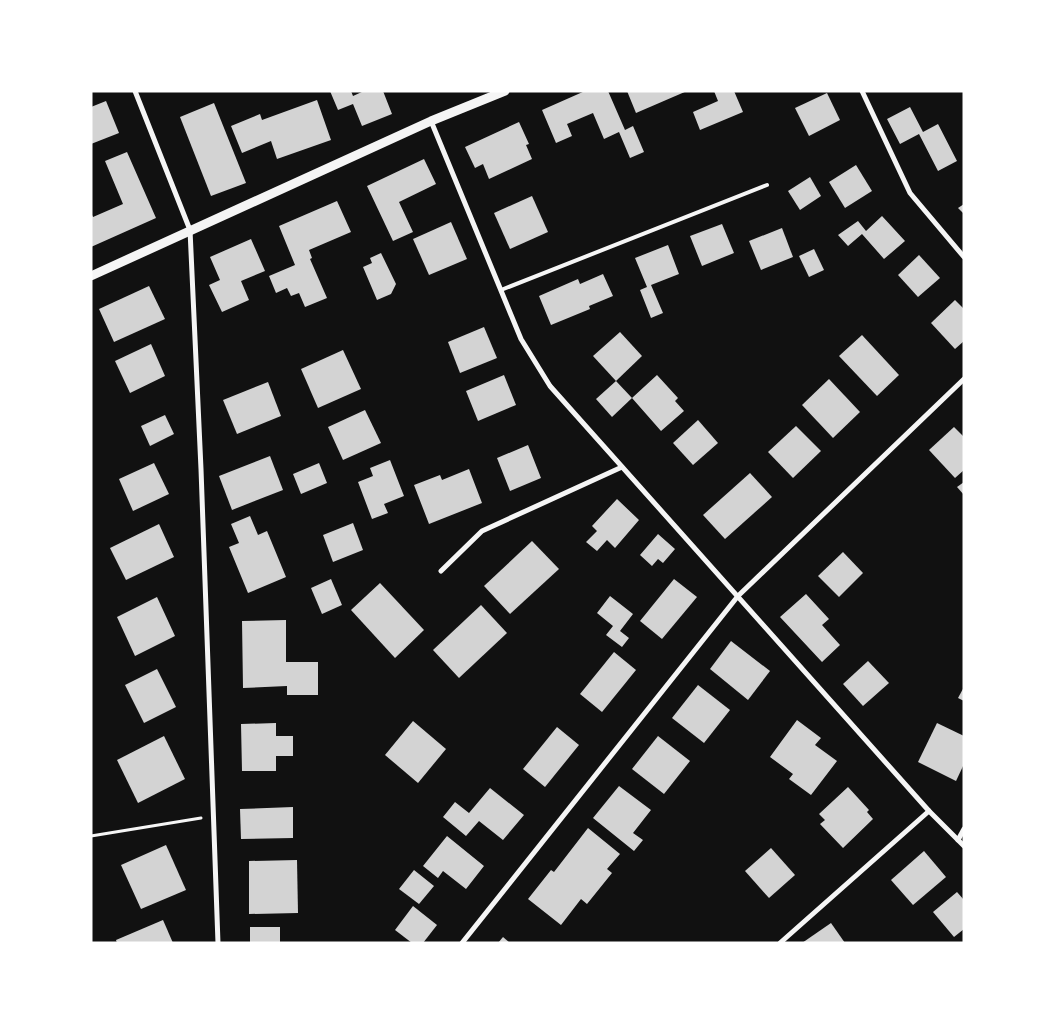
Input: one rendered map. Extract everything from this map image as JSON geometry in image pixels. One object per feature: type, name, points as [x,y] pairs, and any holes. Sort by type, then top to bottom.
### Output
[{"type":"street","points":[[135,91],[190,230],[201,469],[218,943]]},
{"type":"street","points":[[91,276],[431,122],[505,91]]},
{"type":"street","points":[[862,91],[910,193],[964,257]]},
{"type":"street","points":[[431,122],[521,339],[550,386],[929,811],[964,846]]},
{"type":"street","points":[[462,943],[738,596],[964,379]]},
{"type":"street","points":[[441,571],[482,531],[622,467]]},
{"type":"street","points":[[780,943],[929,811]]},
{"type":"street","points":[[958,840],[964,829]]},
{"type":"lane","points":[[501,290],[766,186]]},
{"type":"path","points":[[91,836],[212,816]]},
{"type":"building","points":[[330,91],[351,91],[353,96],[364,91],[383,91],[392,114],[362,126],[353,104],[338,110]]},
{"type":"building","points":[[585,91],[608,91],[625,130],[633,126],[644,152],[630,158],[619,132],[604,139],[593,113],[567,124],[572,136],[556,143],[542,110]]},
{"type":"building","points":[[627,91],[687,91],[636,113]]},
{"type":"building","points":[[714,91],[734,91],[743,112],[700,130],[693,112],[718,101]]},
{"type":"building","points":[[827,93],[840,120],[809,136],[795,108]]},
{"type":"building","points":[[317,100],[331,140],[277,159],[271,141],[242,153],[231,126],[260,114],[262,120]]},
{"type":"building","points":[[106,101],[119,133],[91,144],[91,107]]},
{"type":"building","points":[[214,103],[246,183],[211,196],[180,117]]},
{"type":"building","points":[[910,107],[923,132],[938,124],[957,161],[938,171],[919,134],[900,144],[887,119]]},
{"type":"building","points":[[519,122],[529,144],[526,145],[532,159],[489,179],[483,164],[475,168],[465,147]]},
{"type":"building","points":[[127,152],[156,218],[91,247],[91,213],[93,217],[123,204],[105,161]]},
{"type":"building","points":[[424,159],[436,184],[399,202],[413,232],[393,241],[367,186]]},
{"type":"building","points":[[856,165],[872,191],[845,208],[829,182]]},
{"type":"building","points":[[810,177],[821,196],[800,210],[788,191]]},
{"type":"building","points":[[532,196],[548,232],[510,249],[494,213]]},
{"type":"building","points":[[337,201],[351,232],[309,250],[312,258],[310,259],[327,298],[305,307],[299,293],[291,296],[287,288],[276,293],[269,276],[295,265],[279,226]]},
{"type":"building","points":[[964,204],[964,214],[958,208]]},
{"type":"building","points":[[882,216],[905,241],[884,259],[862,234],[848,246],[838,235],[858,221],[866,231]]},
{"type":"building","points":[[451,222],[467,259],[429,275],[413,239]]},
{"type":"building","points":[[722,224],[734,253],[702,266],[690,236]]},
{"type":"building","points":[[782,228],[793,257],[761,270],[749,241]]},
{"type":"building","points":[[251,239],[265,271],[241,281],[249,300],[222,312],[209,285],[220,280],[210,257]]},
{"type":"building","points":[[668,245],[679,274],[651,285],[663,313],[651,318],[640,290],[647,287],[635,258]]},
{"type":"building","points":[[814,249],[824,270],[809,277],[799,256]]},
{"type":"building","points":[[381,253],[396,284],[391,294],[377,300],[363,267],[372,263],[370,258]]},
{"type":"building","points":[[919,255],[940,278],[918,297],[898,275]]},
{"type":"building","points":[[603,274],[613,296],[589,306],[590,309],[551,325],[539,296],[578,279],[580,284]]},
{"type":"building","points":[[149,286],[165,319],[114,342],[99,309]]},
{"type":"building","points":[[955,300],[964,309],[964,341],[955,349],[931,323]]},
{"type":"building","points":[[484,327],[497,358],[460,373],[448,342]]},
{"type":"building","points":[[620,332],[642,356],[616,381],[593,356]]},
{"type":"building","points":[[862,335],[899,375],[877,396],[839,356]]},
{"type":"building","points":[[151,344],[165,376],[130,393],[115,361]]},
{"type":"building","points":[[343,350],[361,389],[318,408],[301,369]]},
{"type":"building","points":[[504,375],[516,405],[478,421],[466,391]]},
{"type":"building","points":[[657,375],[678,398],[675,401],[684,411],[661,431],[632,398]]},
{"type":"building","points":[[829,379],[860,412],[833,438],[802,405]]},
{"type":"building","points":[[616,381],[632,398],[612,417],[596,399]]},
{"type":"building","points":[[268,382],[281,416],[237,434],[223,400]]},
{"type":"building","points":[[365,410],[381,443],[343,460],[328,427]]},
{"type":"building","points":[[165,415],[174,434],[150,446],[141,426]]},
{"type":"building","points":[[698,420],[718,443],[693,465],[673,443]]},
{"type":"building","points":[[796,426],[821,451],[793,478],[768,452]]},
{"type":"building","points":[[954,427],[964,437],[964,470],[955,478],[929,450]]},
{"type":"building","points":[[528,445],[541,478],[510,491],[497,458]]},
{"type":"building","points":[[270,456],[283,490],[232,510],[219,476]]},
{"type":"building","points":[[390,460],[404,496],[384,504],[388,513],[372,519],[358,482],[373,476],[370,468]]},
{"type":"building","points":[[154,463],[169,494],[133,511],[119,479]]},
{"type":"building","points":[[319,463],[327,483],[301,494],[293,474]]},
{"type":"building","points":[[469,469],[482,503],[429,524],[414,485],[440,475],[442,480]]},
{"type":"building","points":[[750,473],[772,497],[725,539],[703,515]]},
{"type":"building","points":[[964,482],[964,495],[957,487]]},
{"type":"building","points":[[617,499],[639,520],[615,548],[607,540],[597,551],[586,542],[597,531],[592,526]]},
{"type":"building","points":[[250,516],[258,535],[267,531],[286,577],[248,593],[229,547],[239,543],[231,524]]},
{"type":"building","points":[[353,523],[363,550],[333,562],[323,535]]},
{"type":"building","points":[[159,524],[174,557],[126,580],[110,548]]},
{"type":"building","points":[[658,534],[675,549],[663,563],[658,559],[652,566],[640,555]]},
{"type":"building","points":[[532,541],[559,569],[510,614],[484,586]]},
{"type":"building","points":[[843,552],[863,573],[839,597],[818,576]]},
{"type":"building","points":[[331,579],[342,605],[322,614],[311,588]]},
{"type":"building","points":[[674,579],[697,597],[662,639],[640,621]]},
{"type":"building","points":[[380,583],[424,630],[395,658],[351,610]]},
{"type":"building","points":[[806,594],[829,619],[822,625],[840,645],[822,662],[780,617]]},
{"type":"building","points":[[610,596],[633,614],[620,631],[629,638],[622,647],[606,635],[613,626],[597,613]]},
{"type":"building","points":[[157,597],[175,636],[135,656],[117,617]]},
{"type":"building","points":[[481,605],[507,633],[459,678],[433,650]]},
{"type":"building","points":[[286,620],[286,662],[318,662],[318,695],[287,695],[287,686],[243,688],[242,621]]},
{"type":"building","points":[[731,641],[770,671],[748,700],[710,669]]},
{"type":"building","points":[[614,652],[636,670],[602,712],[580,694]]},
{"type":"building","points":[[868,661],[889,683],[863,706],[843,684]]},
{"type":"building","points":[[157,669],[176,707],[144,723],[125,685]]},
{"type":"building","points":[[698,685],[730,710],[704,743],[672,718]]},
{"type":"building","points":[[964,687],[964,701],[958,698]]},
{"type":"building","points":[[797,720],[821,738],[815,745],[837,761],[811,795],[789,779],[793,774],[770,757]]},
{"type":"building","points":[[413,721],[446,749],[418,783],[385,755]]},
{"type":"building","points":[[276,723],[276,736],[293,736],[293,756],[276,756],[276,771],[242,771],[241,724]]},
{"type":"building","points":[[937,723],[964,736],[964,764],[956,781],[918,762]]},
{"type":"building","points":[[557,727],[579,745],[545,787],[523,769]]},
{"type":"building","points":[[164,736],[185,779],[138,803],[117,760]]},
{"type":"building","points":[[658,736],[690,761],[664,794],[632,769]]},
{"type":"building","points":[[619,786],[651,810],[633,833],[643,840],[634,851],[593,818]]},
{"type":"building","points":[[848,787],[869,810],[867,812],[873,819],[843,848],[820,824],[825,820],[819,814]]},
{"type":"building","points":[[490,788],[524,815],[503,840],[479,821],[466,836],[443,817],[455,802],[469,813]]},
{"type":"building","points":[[293,807],[293,838],[241,839],[240,809]]},
{"type":"building","points":[[588,828],[620,854],[607,869],[612,873],[587,904],[581,899],[561,925],[528,899],[551,870],[554,872]]},
{"type":"building","points":[[447,836],[484,866],[466,889],[443,871],[438,878],[423,866]]},
{"type":"building","points":[[166,845],[186,890],[141,909],[121,865]]},
{"type":"building","points":[[771,848],[795,875],[769,898],[745,871]]},
{"type":"building","points":[[924,851],[946,877],[913,905],[891,880]]},
{"type":"building","points":[[297,860],[298,913],[249,914],[249,861]]},
{"type":"building","points":[[414,870],[434,886],[419,904],[399,889]]},
{"type":"building","points":[[957,892],[964,900],[964,929],[954,937],[933,912]]},
{"type":"building","points":[[413,906],[437,925],[423,943],[412,943],[395,930]]},
{"type":"building","points":[[163,920],[173,943],[117,943],[116,940]]},
{"type":"building","points":[[831,923],[845,943],[802,943]]},
{"type":"building","points":[[250,927],[280,927],[280,943],[250,943]]},
{"type":"building","points":[[503,937],[510,943],[498,943]]}]
